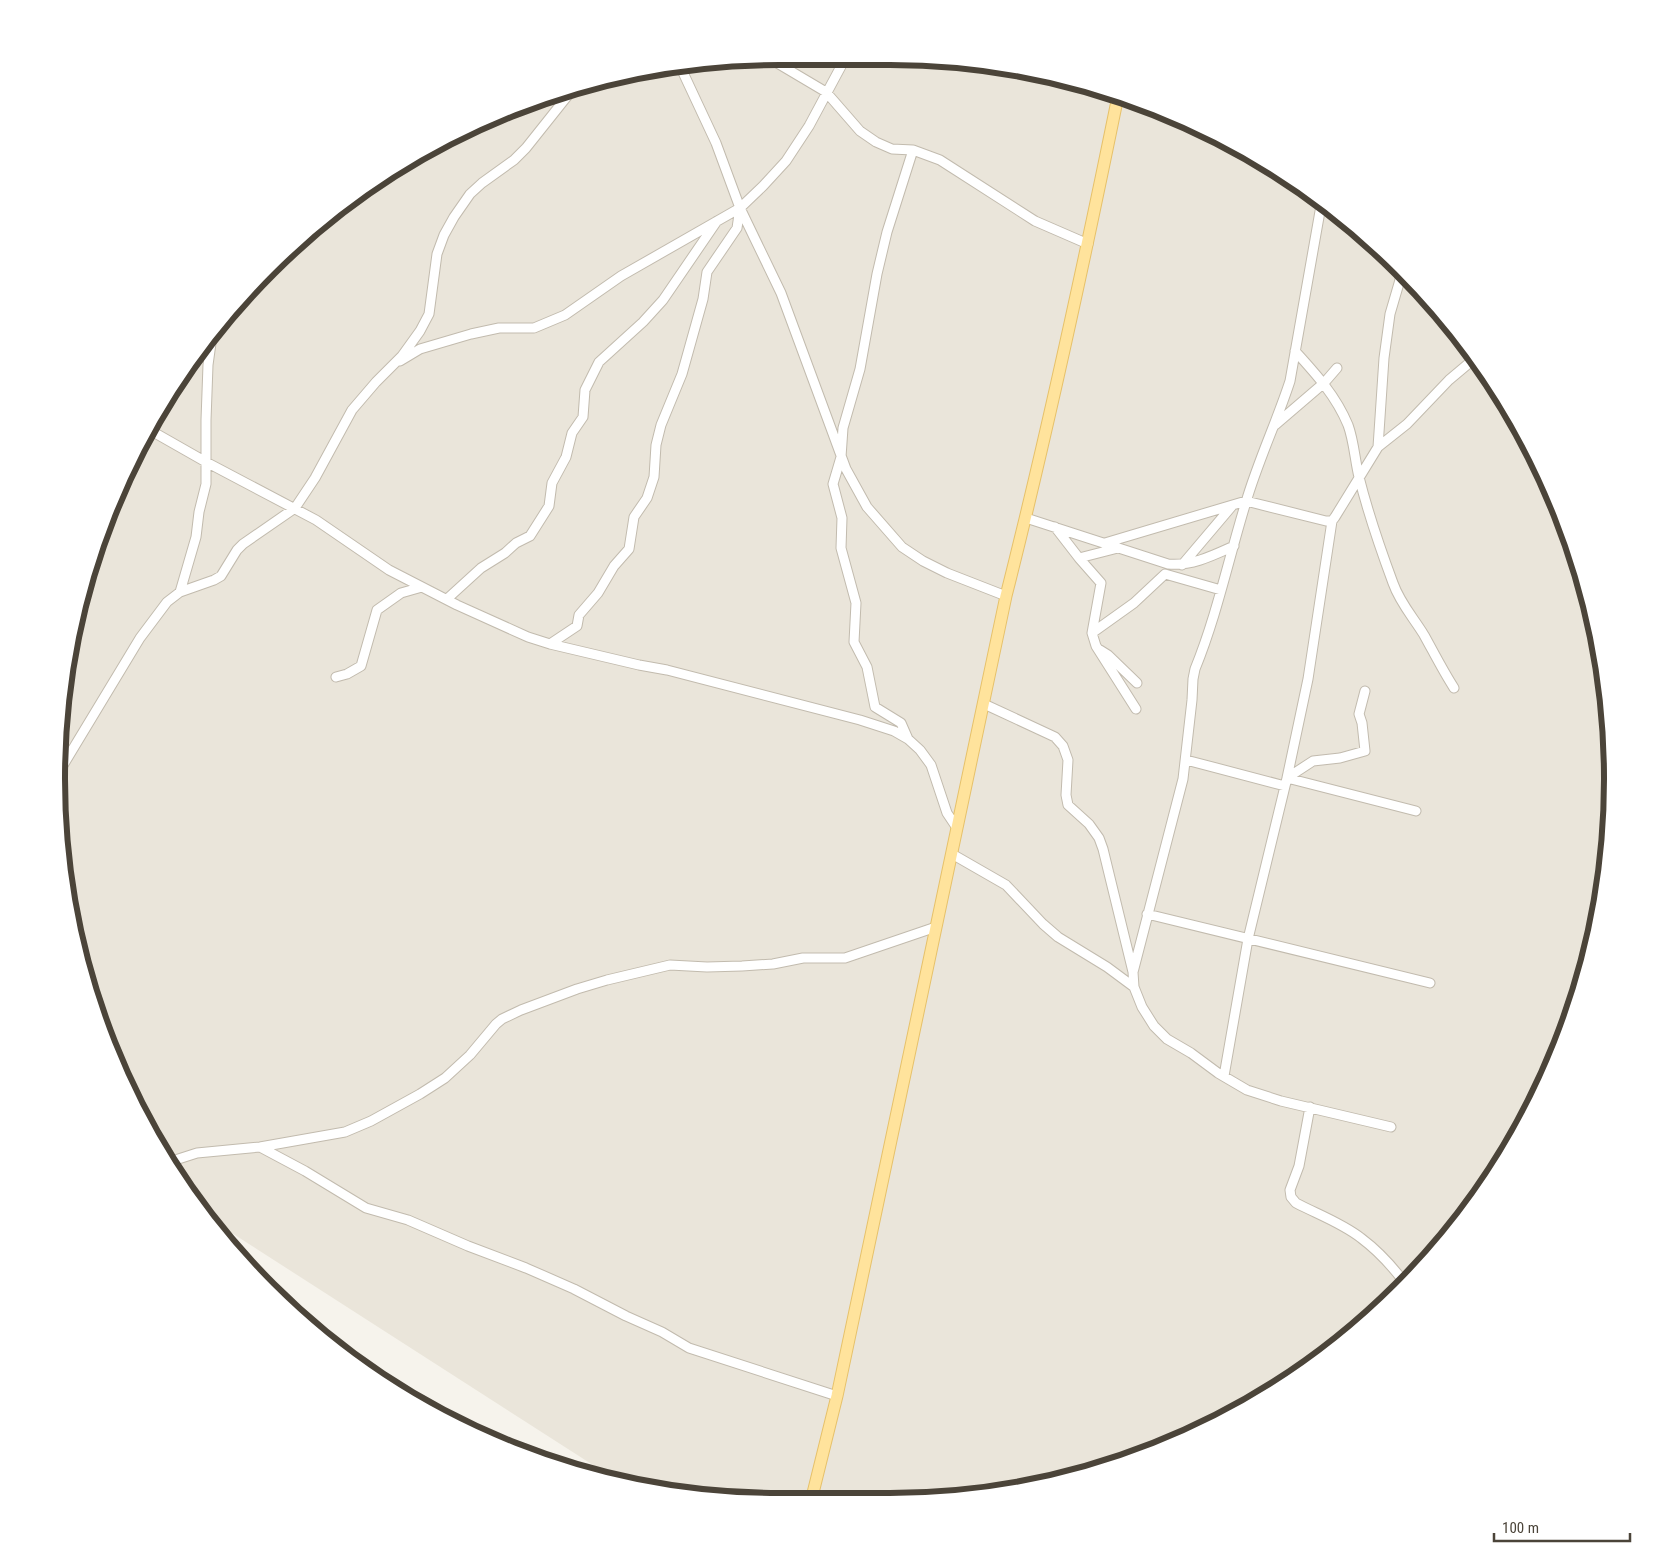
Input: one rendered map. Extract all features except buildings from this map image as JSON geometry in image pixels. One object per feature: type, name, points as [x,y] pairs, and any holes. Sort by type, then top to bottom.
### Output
[{"type":"main road","points":[[813,1493],[837,1396],[1006,596],[1026,518],[1088,244],[1117,102]]},
{"type":"street","points":[[780,65],[826,92],[860,131],[876,142],[892,149],[913,150],[940,160],[1035,221],[1088,244]]},
{"type":"street","points":[[389,368],[420,349],[499,328],[534,328],[565,315],[621,276],[740,208],[786,161],[809,126],[841,65]]},
{"type":"street","points":[[683,72],[716,143],[740,208],[781,292],[841,457],[867,507],[902,547],[923,561],[947,573],[1006,596]]},
{"type":"street","points":[[66,761],[140,638],[167,602],[180,592],[221,576],[237,550],[243,544],[295,508],[315,478],[352,410],[402,356],[420,331],[429,314],[437,254],[444,235],[454,217],[470,194],[514,160],[526,148],[566,98]]},
{"type":"street","points":[[908,739],[901,723],[875,707],[868,667],[854,642],[856,603],[841,548],[842,518],[833,484],[841,457],[844,428],[860,369],[885,240],[913,150]]},
{"type":"street","points":[[550,644],[576,626],[579,616],[598,593],[614,566],[629,549],[634,517],[647,498],[654,476],[656,445],[661,425],[682,374],[703,299],[707,272],[736,228],[740,208]]},
{"type":"street","points":[[1133,972],[1184,780],[1193,680],[1246,501],[1290,380],[1320,210]]},
{"type":"street","points":[[447,599],[481,568],[505,553],[516,543],[530,536],[549,506],[552,483],[566,458],[572,433],[583,418],[585,390],[599,362],[643,322],[663,300],[719,219]]},
{"type":"street","points":[[1378,447],[1384,358],[1389,323],[1400,279]]},
{"type":"street","points":[[180,592],[196,537],[199,512],[206,484],[206,420],[210,348]]},
{"type":"street","points":[[1296,351],[1324,383],[1349,428],[1374,529],[1394,585],[1404,607],[1454,688]]},
{"type":"street","points":[[1224,1076],[1248,939],[1286,782],[1308,679],[1332,521],[1378,447],[1407,424],[1449,380],[1470,363]]},
{"type":"street","points":[[1274,426],[1324,383],[1337,368]]},
{"type":"street","points":[[155,433],[295,508],[340,535],[389,570],[528,637],[550,644],[667,670],[860,720],[894,731],[908,739],[920,750],[931,765],[947,813],[956,828]]},
{"type":"street","points":[[1105,543],[1246,501],[1332,521]]},
{"type":"street","points":[[1182,565],[1232,505]]},
{"type":"street","points":[[1026,518],[1168,564],[1182,565],[1198,561],[1234,546]]},
{"type":"street","points":[[1055,527],[1079,558],[1102,583],[1092,633],[1097,649],[1136,709]]},
{"type":"street","points":[[1079,558],[1118,548]]},
{"type":"street","points":[[1092,633],[1134,603],[1165,574],[1220,590]]},
{"type":"street","points":[[336,678],[348,674],[361,666],[377,610],[400,593],[422,587]]},
{"type":"street","points":[[1097,649],[1108,654],[1136,683]]},
{"type":"street","points":[[1286,782],[1313,761],[1340,758],[1365,751],[1362,723],[1359,714],[1365,692]]},
{"type":"street","points":[[984,704],[1055,737],[1063,746],[1068,760],[1066,795],[1068,805],[1089,824],[1104,849],[1133,972],[1134,987],[1142,1007],[1154,1026],[1168,1038],[1247,1090],[1281,1101],[1391,1127]]},
{"type":"street","points":[[1186,760],[1416,811]]},
{"type":"street","points":[[952,854],[1006,885],[1043,924],[1058,936],[1107,967],[1134,987]]},
{"type":"street","points":[[1147,914],[1430,983]]},
{"type":"street","points":[[175,1160],[196,1153],[260,1147],[344,1132],[371,1121],[445,1078],[470,1055],[502,1019],[577,989],[666,966],[742,966],[773,964],[803,958],[845,958],[936,926]]},
{"type":"street","points":[[1310,1107],[1299,1166],[1290,1190],[1290,1197],[1296,1203],[1362,1238],[1401,1278]]},
{"type":"street","points":[[260,1147],[305,1171],[366,1208],[408,1220],[526,1268],[574,1289],[662,1332],[690,1348],[837,1396]]},
{"type":"shaded area","points":[[779,65],[890,65],[983,71],[1029,79],[1075,89],[1163,119],[1206,139],[1287,185],[1361,242],[1395,274],[1427,308],[1484,382],[1530,463],[1550,506],[1580,594],[1590,640],[1598,686],[1604,779],[1598,872],[1590,918],[1580,964],[1550,1052],[1530,1095],[1484,1176],[1427,1250],[1395,1284],[1361,1316],[1287,1373],[1206,1419],[1163,1439],[1075,1469],[983,1487],[937,1491],[779,1493],[732,1491],[686,1487],[602,1471],[225,1228],[185,1176],[139,1095],[119,1052],[89,964],[71,872],[65,779],[71,686],[79,640],[89,594],[119,506],[139,463],[185,382],[242,308],[308,242],[382,185],[422,161],[506,119],[549,103],[594,89],[686,71]]}]
